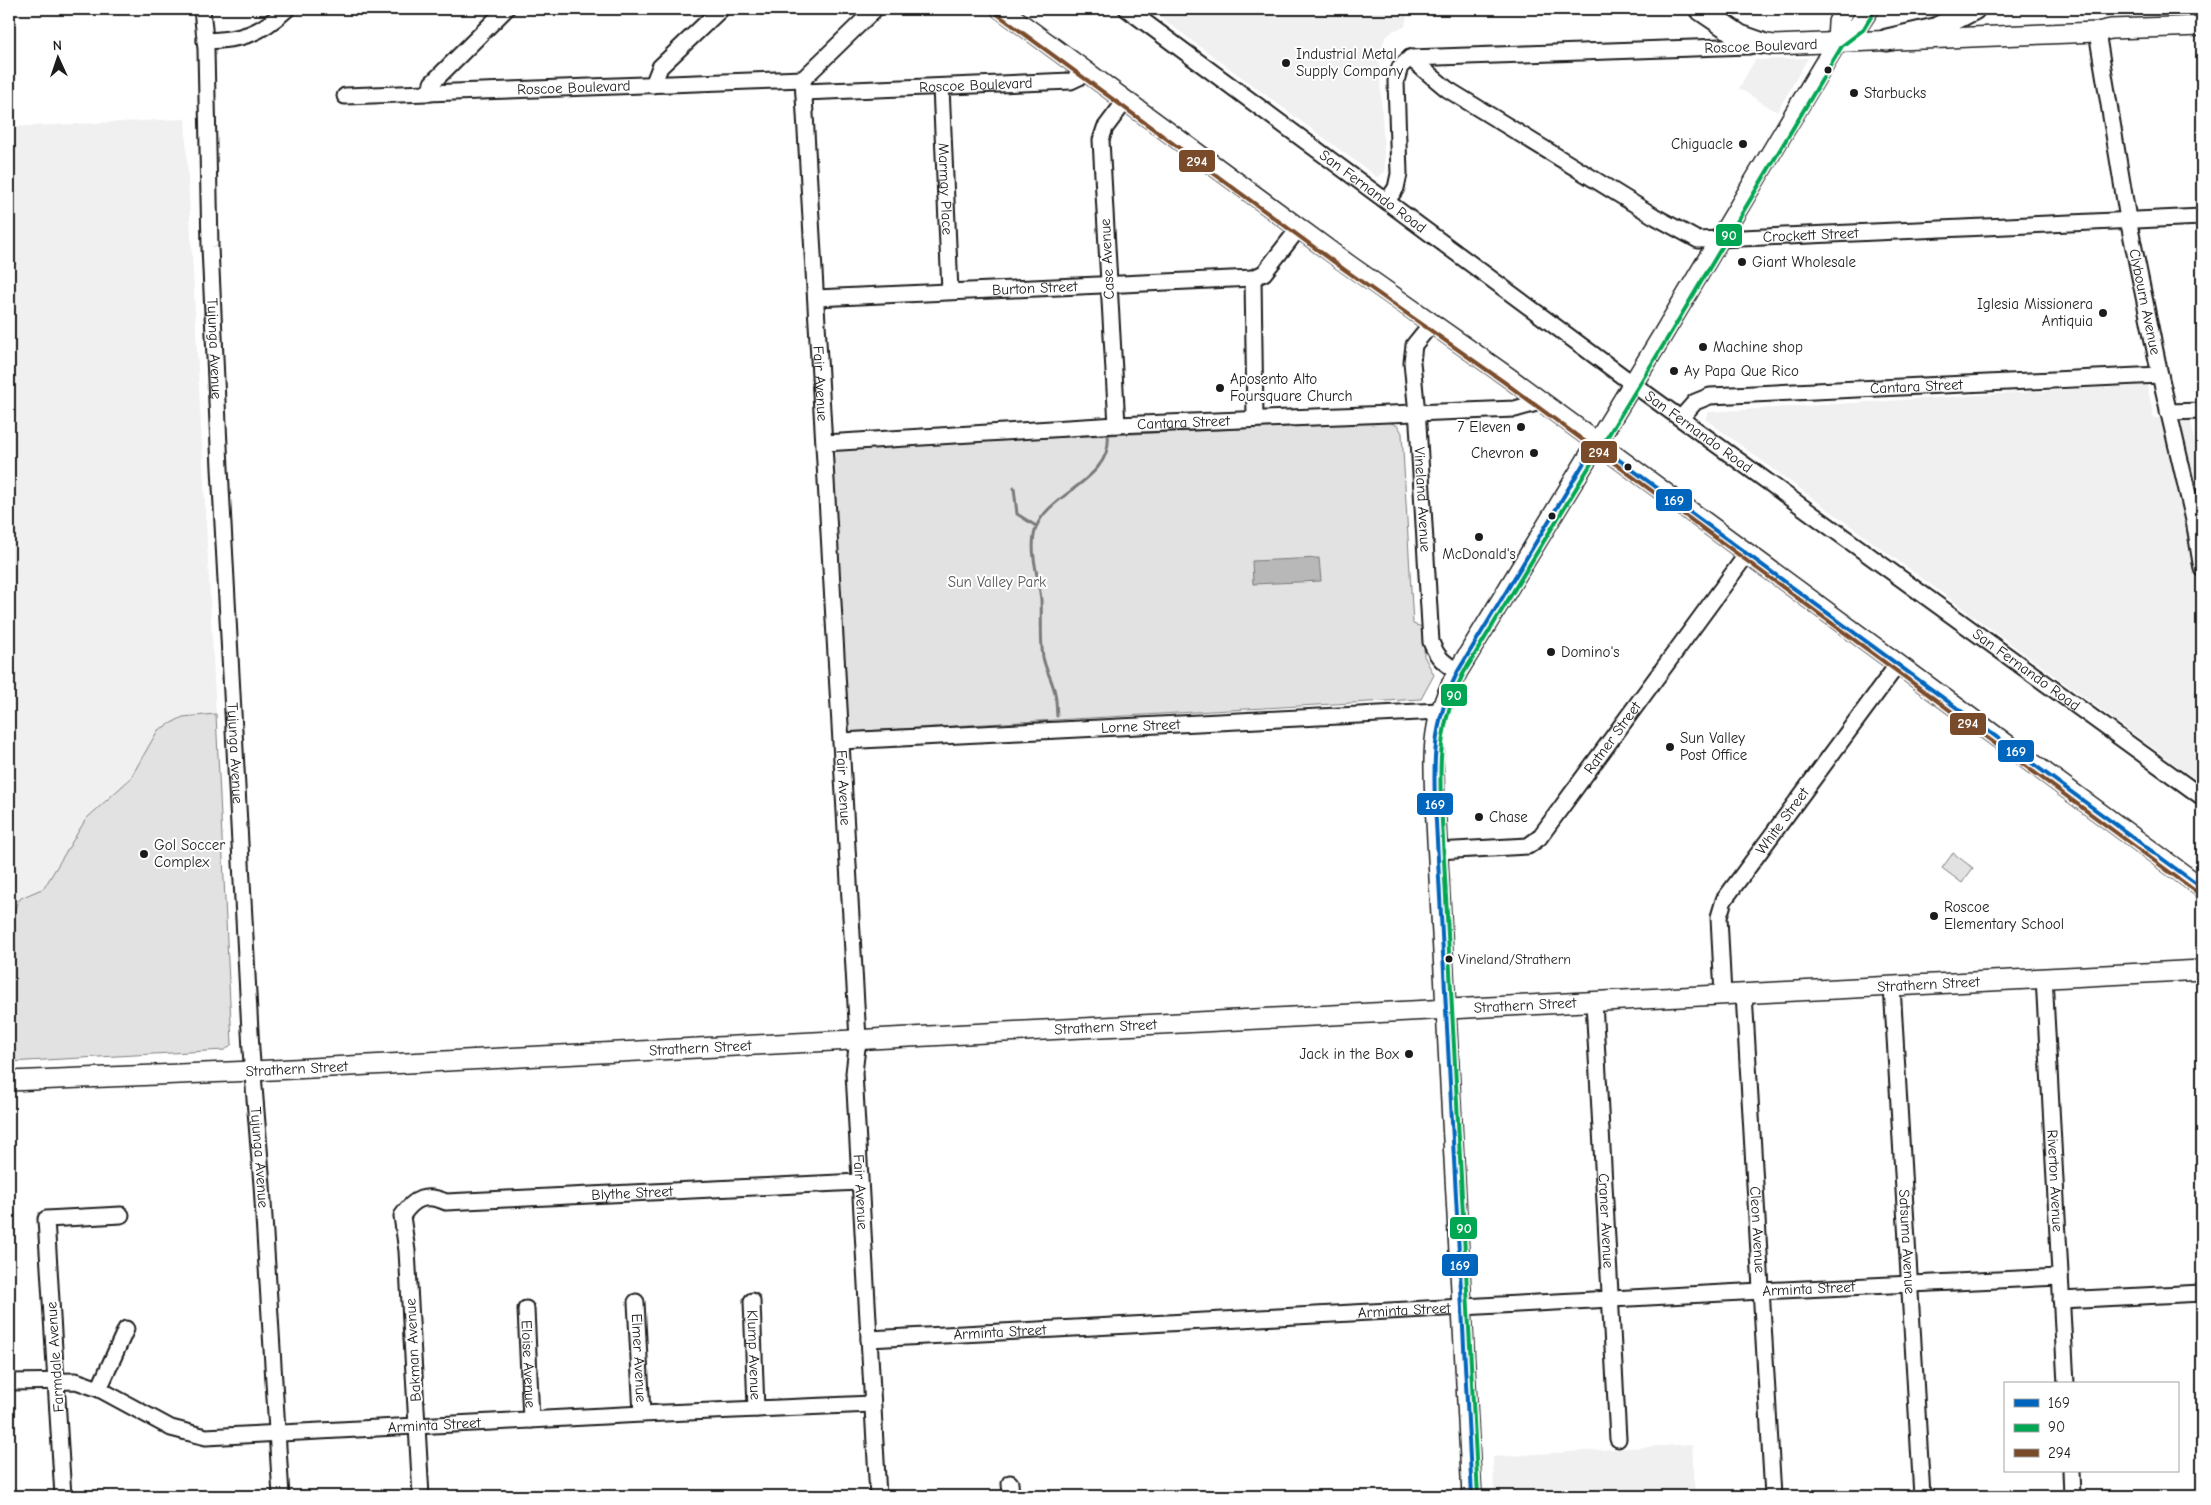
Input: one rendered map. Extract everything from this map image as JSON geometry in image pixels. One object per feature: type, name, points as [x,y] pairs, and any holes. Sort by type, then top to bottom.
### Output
[{"type":"highway","points":[[1700,9],[1740,36],[1760,43]]},
{"type":"highway","points":[[1887,40],[1935,29],[1974,9]]},
{"type":"main road","points":[[1001,9],[2202,888]]},
{"type":"main road","points":[[1837,42],[1838,22],[1845,9]]},
{"type":"main road","points":[[1472,1496],[1437,851],[1433,755],[1439,711],[1458,671],[1633,384],[1837,42],[1858,26],[1869,9]]},
{"type":"main road","name":"Roscoe Boulevard","points":[[1760,43],[1837,42],[2202,26]]},
{"type":"main road","name":"Strathern Street","points":[[9,1081],[253,1071],[2202,970]]},
{"type":"street","name":"Tujunga Avenue","points":[[202,9],[205,41],[213,330],[253,1071],[281,1496]]},
{"type":"street","points":[[205,41],[246,38],[263,29],[287,9]]},
{"type":"street","points":[[430,93],[432,83],[506,9]]},
{"type":"street","points":[[653,85],[660,68],[721,9]]},
{"type":"street","points":[[804,85],[875,9]]},
{"type":"street","name":"San Fernando Road","points":[[1127,9],[1633,384],[2202,797]]},
{"type":"street","name":"Clybourn Avenue","points":[[2097,32],[2128,219],[2160,375],[2168,412],[2198,520],[2202,569]]},
{"type":"street","name":"Roscoe Boulevard","points":[[1410,58],[1749,46],[1760,43]]},
{"type":"street","points":[[1388,202],[1396,188],[1399,174],[1396,81],[1400,67],[1410,58]]},
{"type":"street","name":"Crockett Street","points":[[1410,58],[1447,89],[1654,216],[1698,240],[2202,217]]},
{"type":"street","name":"Roscoe Boulevard","points":[[345,96],[653,85],[941,87],[1071,81],[1088,73]]},
{"type":"street","name":"Fair Avenue","points":[[804,85],[858,1039],[854,1074],[878,1496]]},
{"type":"street","name":"Marmay Place","points":[[941,87],[950,291]]},
{"type":"street","name":"Case Avenue","points":[[1117,425],[1102,140],[1105,128],[1126,100]]},
{"type":"street","points":[[1255,419],[1253,278],[1264,272],[1299,228]]},
{"type":"street","name":"Burton Street","points":[[816,298],[1253,278]]},
{"type":"street","name":"Vineland Avenue","points":[[1431,324],[1414,346],[1412,354],[1431,642],[1436,654],[1444,664],[1458,671]]},
{"type":"street","name":"Cantara Street","points":[[1681,418],[1695,402],[1710,396],[2160,375]]},
{"type":"street","name":"Cantara Street","points":[[825,442],[1117,425],[1394,413],[1417,415],[1515,409],[1540,402]]},
{"type":"street","points":[[2168,412],[2202,410]]},
{"type":"street","name":"Ratner Street","points":[[1437,851],[1528,846],[1539,838],[1747,554]]},
{"type":"street","name":"White Street","points":[[1723,995],[1719,917],[1724,900],[1898,664]]},
{"type":"street","name":"Lorne Street","points":[[842,741],[1439,711]]},
{"type":"street","name":"Riverton Avenue","points":[[2044,978],[2066,1382]]},
{"type":"street","name":"Satsuma Avenue","points":[[1892,986],[1922,1496]]},
{"type":"street","name":"Cleon Avenue","points":[[1744,994],[1773,1496]]},
{"type":"street","name":"Craner Avenue","points":[[1594,1002],[1618,1439]]},
{"type":"street","name":"Blythe Street","points":[[408,1206],[420,1198],[435,1197],[446,1202],[860,1182]]},
{"type":"street","name":"Bakman Avenue","points":[[408,1206],[402,1216],[407,1251],[418,1426],[420,1496]]},
{"type":"street","name":"Farmdale Avenue","points":[[63,1496],[46,1219],[121,1215]]},
{"type":"street","name":"Arminta Street","points":[[869,1339],[1610,1300],[1761,1290],[2060,1277]]},
{"type":"street","points":[[2061,1300],[2202,1293]]},
{"type":"street","name":"Klump Avenue","points":[[752,1301],[756,1409]]},
{"type":"street","name":"Elmer Avenue","points":[[636,1302],[642,1414]]},
{"type":"street","name":"Eloise Avenue","points":[[526,1309],[531,1420]]},
{"type":"street","points":[[99,1389],[126,1329]]},
{"type":"street","name":"Arminta Street","points":[[9,1382],[57,1379],[76,1381],[99,1389],[171,1428],[206,1437],[872,1404]]},
{"type":"street","points":[[2070,1472],[2072,1496]]},
{"type":"shaded area","points":[[1149,9],[1401,9],[1407,15],[1405,27],[1394,30],[1385,38],[1379,55],[1385,172],[1377,177]]},
{"type":"shaded area","points":[[1808,58],[1777,112],[1739,88],[1755,60]]},
{"type":"shaded area","points":[[185,119],[216,714],[197,715],[158,730],[130,779],[86,819],[44,888],[21,898],[9,929],[9,127]]},
{"type":"shaded area","points":[[2147,385],[2154,418],[2191,421],[2202,488],[2202,784],[1705,419],[1708,412]]},
{"type":"shaded area","points":[[1319,558],[1321,581],[1253,584],[1252,561]]},
{"type":"shaded area","points":[[1692,1444],[1695,1496],[1494,1496],[1493,1457]]},
{"type":"green space","name":"Sun Valley Park","points":[[1389,422],[1398,426],[1402,433],[1413,624],[1425,628],[1424,656],[1434,675],[1421,699],[847,732],[832,448]]},
{"type":"green space","name":"Gol Soccer Complex","points":[[216,714],[232,1044],[225,1050],[9,1062],[9,930],[17,903],[21,898],[44,888],[86,819],[130,779],[158,730],[183,717]]},
{"type":"green space","points":[[1953,853],[1973,868],[1962,883],[1942,868]]},
{"type":"waterway","points":[[1057,716],[1055,694],[1043,657],[1041,600],[1033,545],[1034,536],[1043,516],[1053,505],[1091,475],[1101,464],[1107,450],[1108,435]]},
{"type":"waterway","points":[[1014,488],[1017,514],[1036,526]]},
{"type":"transit line","name":"90","points":[[1478,1496],[1441,803],[1441,752],[1450,706],[1463,674],[1667,339],[1842,46],[1863,30],[1874,12]]},
{"type":"transit line","name":"294","points":[[997,14],[1345,270],[1504,382],[2198,893]]},
{"type":"transit line","name":"169","points":[[1472,1496],[1435,803],[1435,751],[1444,704],[1458,671],[1596,443],[2202,888]]},
{"type":"place","name":"Industrial Metal Supply Company","points":[[1286,63]]},
{"type":"place","name":"Starbucks","points":[[1854,93]]},
{"type":"place","name":"Chiguacle","points":[[1743,144]]},
{"type":"place","name":"Giant Wholesale","points":[[1742,262]]},
{"type":"place","name":"Iglesia Missionera Antiquia","points":[[2103,313]]},
{"type":"place","name":"Machine shop","points":[[1703,347]]},
{"type":"place","name":"Ay Papa Que Rico","points":[[1674,371]]},
{"type":"place","name":"Aposento Alto Foursquare Church","points":[[1220,388]]},
{"type":"place","name":"7 Eleven","points":[[1521,427]]},
{"type":"place","name":"Chevron","points":[[1534,453]]},
{"type":"place","name":"McDonald's","points":[[1479,537]]},
{"type":"place","name":"Domino's","points":[[1551,652]]},
{"type":"place","name":"Sun Valley Post Office","points":[[1670,747]]},
{"type":"place","name":"Chase","points":[[1479,817]]},
{"type":"place","name":"Gol Soccer Complex","points":[[144,854]]},
{"type":"place","name":"Roscoe Elementary School","points":[[1934,916]]},
{"type":"place","name":"Vineland/Strathern","points":[[1449,959]]},
{"type":"place","name":"Jack in the Box","points":[[1409,1054]]}]
